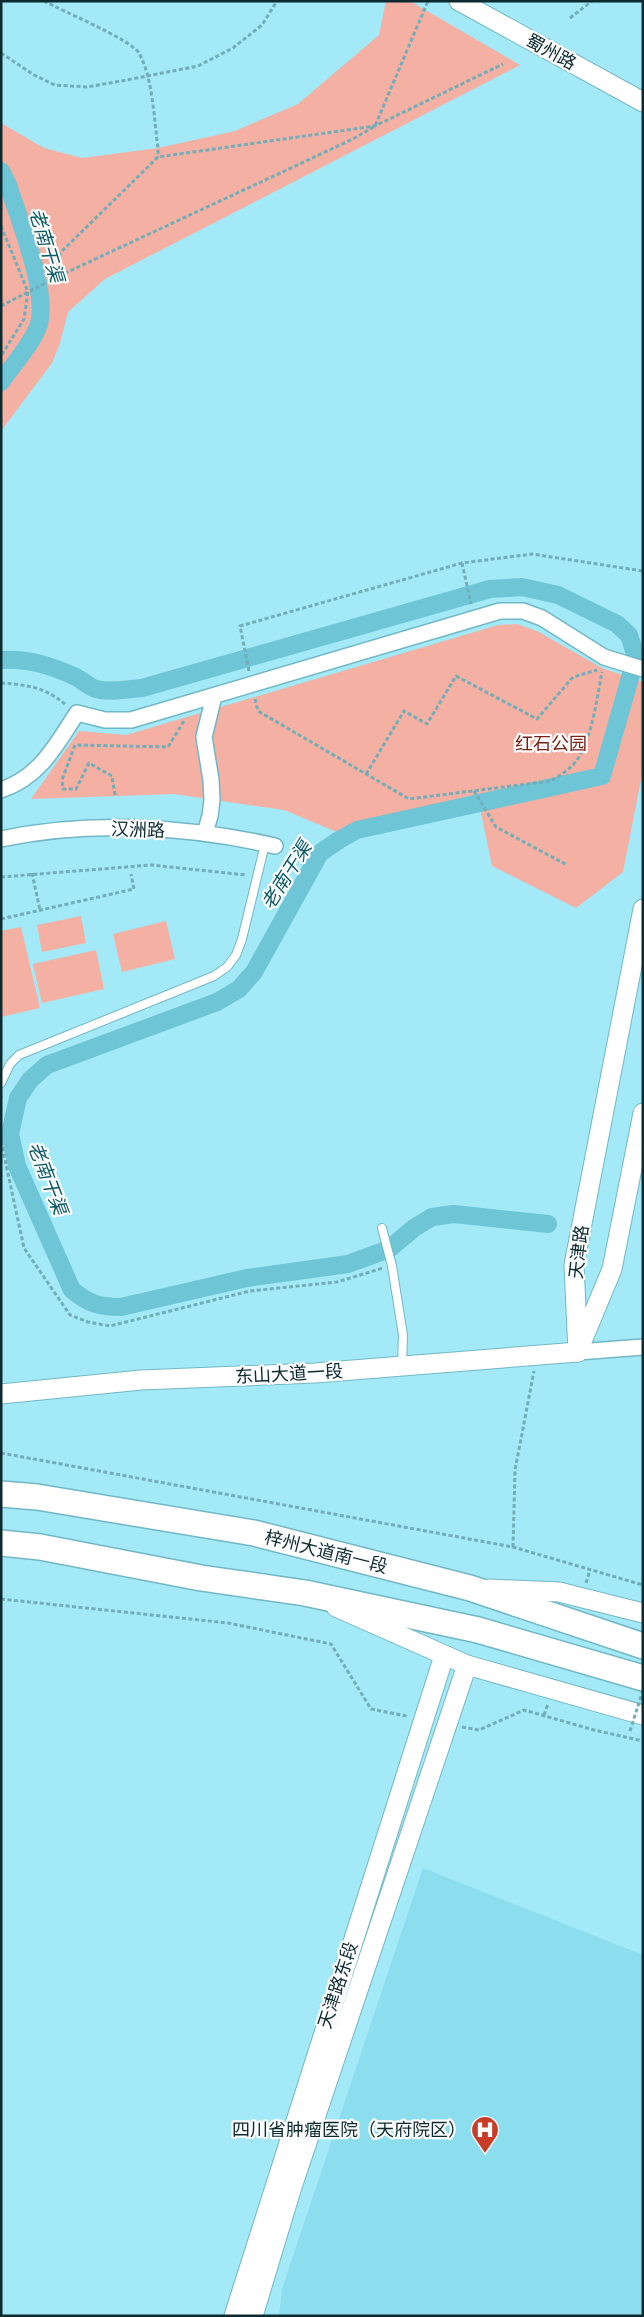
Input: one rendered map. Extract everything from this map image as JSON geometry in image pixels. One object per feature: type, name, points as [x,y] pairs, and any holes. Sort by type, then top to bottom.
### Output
[{"type":"highway","name":"梓州大道南一段","points":[[1,1494],[37,1497],[254,1533],[470,1588],[643,1646]]},
{"type":"highway","points":[[1,1543],[40,1547],[201,1578],[305,1593],[478,1630],[643,1678]]},
{"type":"street","name":"蜀州路","points":[[458,1],[643,102]]},
{"type":"street","points":[[1,790],[14,786],[37,770],[77,713],[106,720],[132,720],[500,611],[523,611],[542,618],[604,657],[642,669]]},
{"type":"street","points":[[205,833],[212,800],[211,780],[204,737],[214,696]]},
{"type":"street","name":"汉洲路","points":[[1,839],[20,835],[88,829],[149,829],[205,833],[270,845]]},
{"type":"street","name":"天津路","points":[[578,1352],[574,1265],[643,909]]},
{"type":"street","name":"天津路","points":[[578,1352],[612,1269],[643,1113]]},
{"type":"street","points":[[578,1352],[643,1348]]},
{"type":"street","name":"东山大道一段","points":[[1,1394],[141,1380],[315,1374],[578,1352]]},
{"type":"street","points":[[470,1588],[559,1592],[643,1613]]},
{"type":"street","points":[[305,1593],[467,1665],[643,1715]]},
{"type":"street","name":"天津路东段","points":[[234,2316],[444,1656]]},
{"type":"street","name":"天津路东段","points":[[254,2316],[291,2190],[467,1665]]},
{"type":"lane","points":[[1,1083],[10,1064],[20,1055],[214,976],[227,967],[236,955],[242,939],[257,876],[270,845]]},
{"type":"lane","points":[[382,1228],[392,1266],[403,1335],[402,1366]]},
{"type":"path","points":[[44,1],[127,44],[138,52],[147,75],[158,157]]},
{"type":"path","points":[[1,53],[34,75],[55,85],[87,87],[198,66],[233,48],[262,25],[277,1]]},
{"type":"path","points":[[375,126],[428,1]]},
{"type":"path","points":[[570,18],[592,1]]},
{"type":"path","points":[[1,306],[59,276],[344,143],[503,64]]},
{"type":"path","points":[[59,276],[60,253],[158,157],[375,126]]},
{"type":"path","points":[[1,226],[28,292],[24,318],[1,356]]},
{"type":"path","points":[[251,685],[240,626],[462,563],[532,554],[643,571]]},
{"type":"path","points":[[462,563],[474,619]]},
{"type":"path","points":[[258,712],[409,799],[474,791],[551,781],[565,772],[580,756],[589,730],[602,668],[573,677],[537,718],[456,676],[426,724],[404,711],[366,774]]},
{"type":"path","points":[[1,683],[30,685],[51,692],[77,713]]},
{"type":"path","points":[[115,795],[112,776],[89,763],[76,789],[63,790],[62,780],[75,745],[168,747],[187,716]]},
{"type":"path","points":[[474,791],[496,827],[567,865]]},
{"type":"path","points":[[1,877],[32,873],[151,865],[257,876]]},
{"type":"path","points":[[32,873],[40,910]]},
{"type":"path","points":[[1,919],[134,889],[131,874]]},
{"type":"path","points":[[1,1140],[24,1248],[70,1315],[88,1322],[110,1326],[250,1291],[337,1282],[392,1266]]},
{"type":"path","points":[[513,1547],[515,1470],[538,1356]]},
{"type":"path","points":[[1,1453],[513,1547],[643,1585]]},
{"type":"path","points":[[1,1599],[228,1623],[331,1644],[371,1709],[424,1719]]},
{"type":"path","points":[[630,1731],[643,1690]]},
{"type":"path","points":[[447,1724],[479,1730],[524,1710],[594,1730],[643,1741]]},
{"type":"shaded area","name":"四川省肿瘤医院（天府院区）","points":[[423,1868],[643,1955],[643,2316],[279,2316],[282,2289]]},
{"type":"green space","points":[[386,1],[410,1],[520,65],[105,279],[68,312],[60,343],[52,363],[1,431],[1,123],[44,148],[82,158],[158,148],[235,131],[298,104],[379,35]]},
{"type":"green space","name":"红石公园","points":[[517,624],[537,631],[602,668],[643,682],[643,769],[623,872],[576,908],[492,866],[478,798],[337,832],[284,810],[174,794],[31,799],[79,731],[126,735],[498,625]]},
{"type":"green space","points":[[81,916],[86,943],[42,952],[37,925]]},
{"type":"green space","points":[[166,921],[175,959],[122,972],[113,934]]},
{"type":"green space","points":[[21,927],[40,1008],[1,1017],[1,931]]},
{"type":"green space","points":[[96,950],[104,989],[42,1003],[33,964]]},
{"type":"waterway","name":"老南干渠","points":[[1,171],[8,185],[32,257],[37,277],[41,313],[38,327],[31,342],[1,382]]},
{"type":"waterway","name":"老南干渠","points":[[1,660],[21,660],[49,666],[101,690],[113,691],[142,688],[490,589],[522,587],[558,595],[617,624],[629,635],[636,657],[602,776],[357,830],[339,840],[320,853],[254,972],[239,989],[217,1002],[47,1065],[30,1080],[18,1098],[10,1134],[17,1166],[72,1290],[89,1302],[101,1305],[121,1307],[247,1278],[348,1264],[389,1249],[414,1228],[432,1217],[454,1214],[548,1224]]},
{"type":"place","name":"四川省肿瘤医院（天府院区）","points":[[485,2154]]}]
